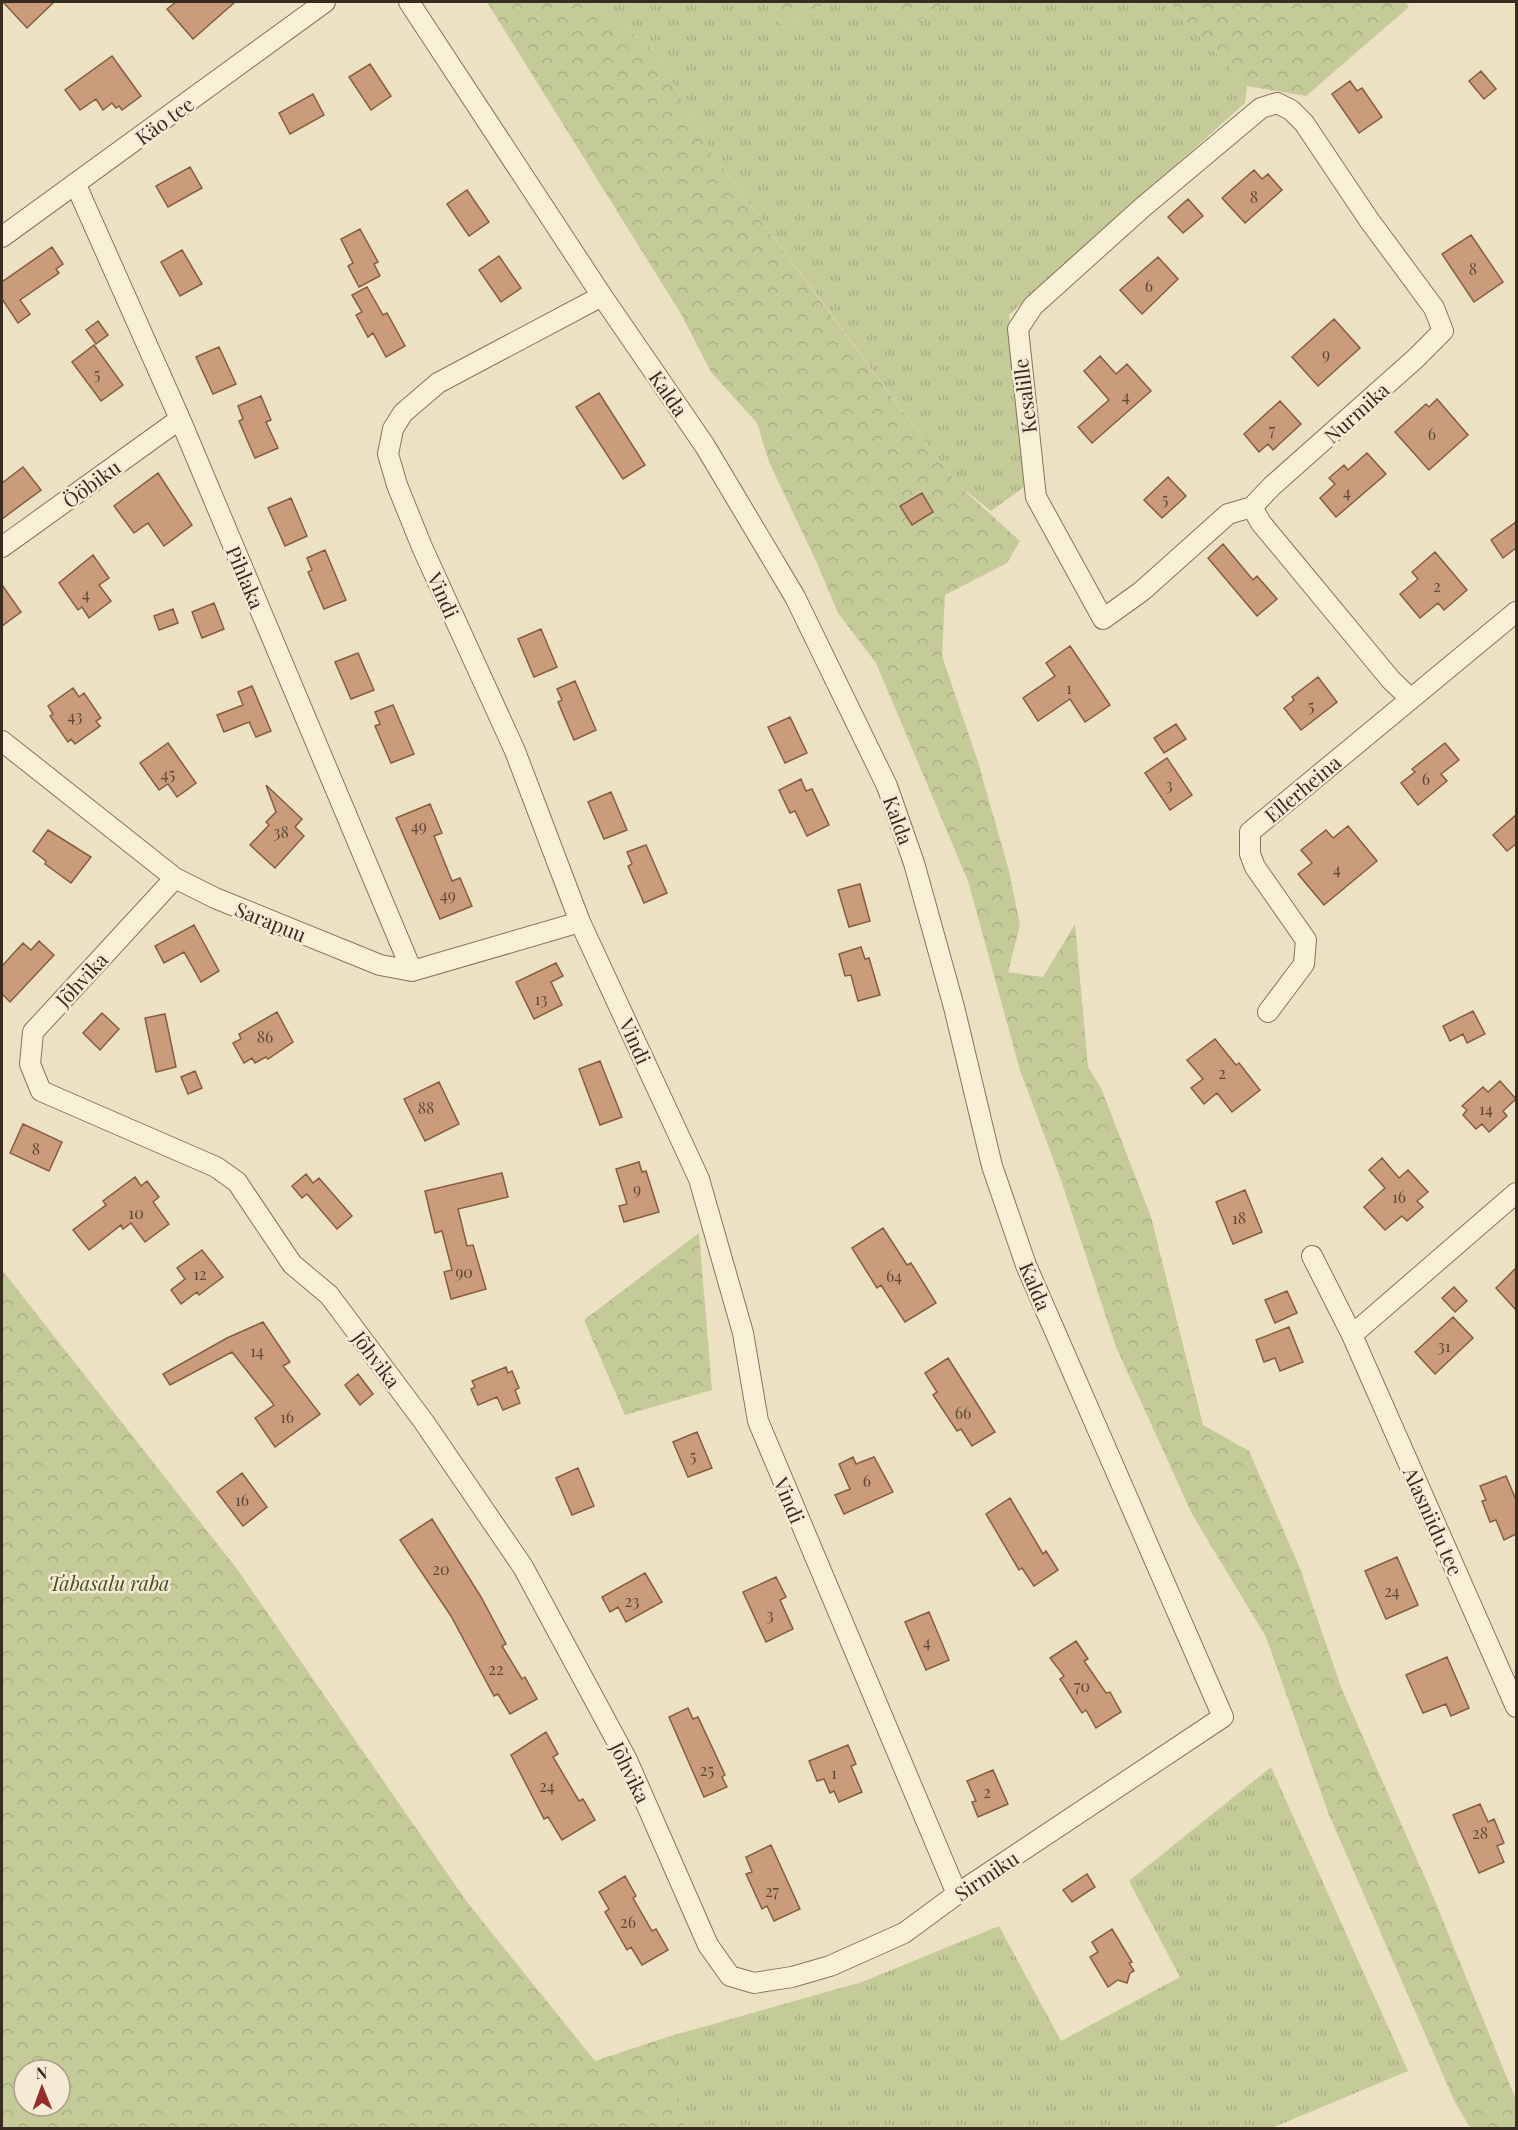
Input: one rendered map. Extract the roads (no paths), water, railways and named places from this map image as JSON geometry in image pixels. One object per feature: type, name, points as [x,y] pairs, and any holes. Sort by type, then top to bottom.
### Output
[{"type":"street","name":"Käo tee","points":[[2,237],[325,2]]},
{"type":"street","name":"Kalda","points":[[409,2],[602,296],[705,446],[795,597],[887,786],[914,863],[954,1007],[992,1166],[1026,1265],[1223,1717]]},
{"type":"street","name":"Kesalille","points":[[1252,507],[1228,514],[1142,591],[1103,620],[1036,497],[1018,329],[1033,306],[1143,207],[1261,108],[1276,103],[1291,110]]},
{"type":"street","name":"Nurmika","points":[[1252,507],[1272,486],[1415,359],[1443,331],[1434,308],[1369,220],[1304,123],[1291,110]]},
{"type":"street","name":"Pihlaka","points":[[76,185],[180,419],[412,971]]},
{"type":"street","name":"Vindi","points":[[602,296],[438,383],[403,413],[393,429],[388,454],[397,486],[422,547],[515,751],[580,922],[699,1179],[743,1333],[758,1421],[957,1894]]},
{"type":"street","name":"Ööbiku","points":[[2,547],[180,419]]},
{"type":"street","points":[[1252,507],[1261,523],[1391,680],[1410,698]]},
{"type":"street","name":"Ellerheina","points":[[1268,1012],[1304,964],[1306,940],[1255,867],[1250,854],[1250,832],[1516,612]]},
{"type":"street","name":"Sarapuu","points":[[2,741],[175,878],[215,898],[380,965],[412,971],[580,922]]},
{"type":"street","name":"Jõhvika","points":[[175,878],[33,1032],[30,1064],[41,1091],[223,1172],[237,1182],[292,1264],[329,1295],[424,1422],[523,1567],[627,1760],[708,1946],[730,1976]]},
{"type":"street","points":[[1352,1335],[1516,1193]]},
{"type":"street","name":"Alasniidu tee","points":[[1312,1256],[1352,1335],[1516,1707]]},
{"type":"street","name":"Sirmiku","points":[[730,1976],[754,1983],[792,1977],[830,1966],[904,1934],[957,1894],[1223,1717]]},
{"type":"park label","name":"Tabasalu raba","points":[[109,1582]]}]
